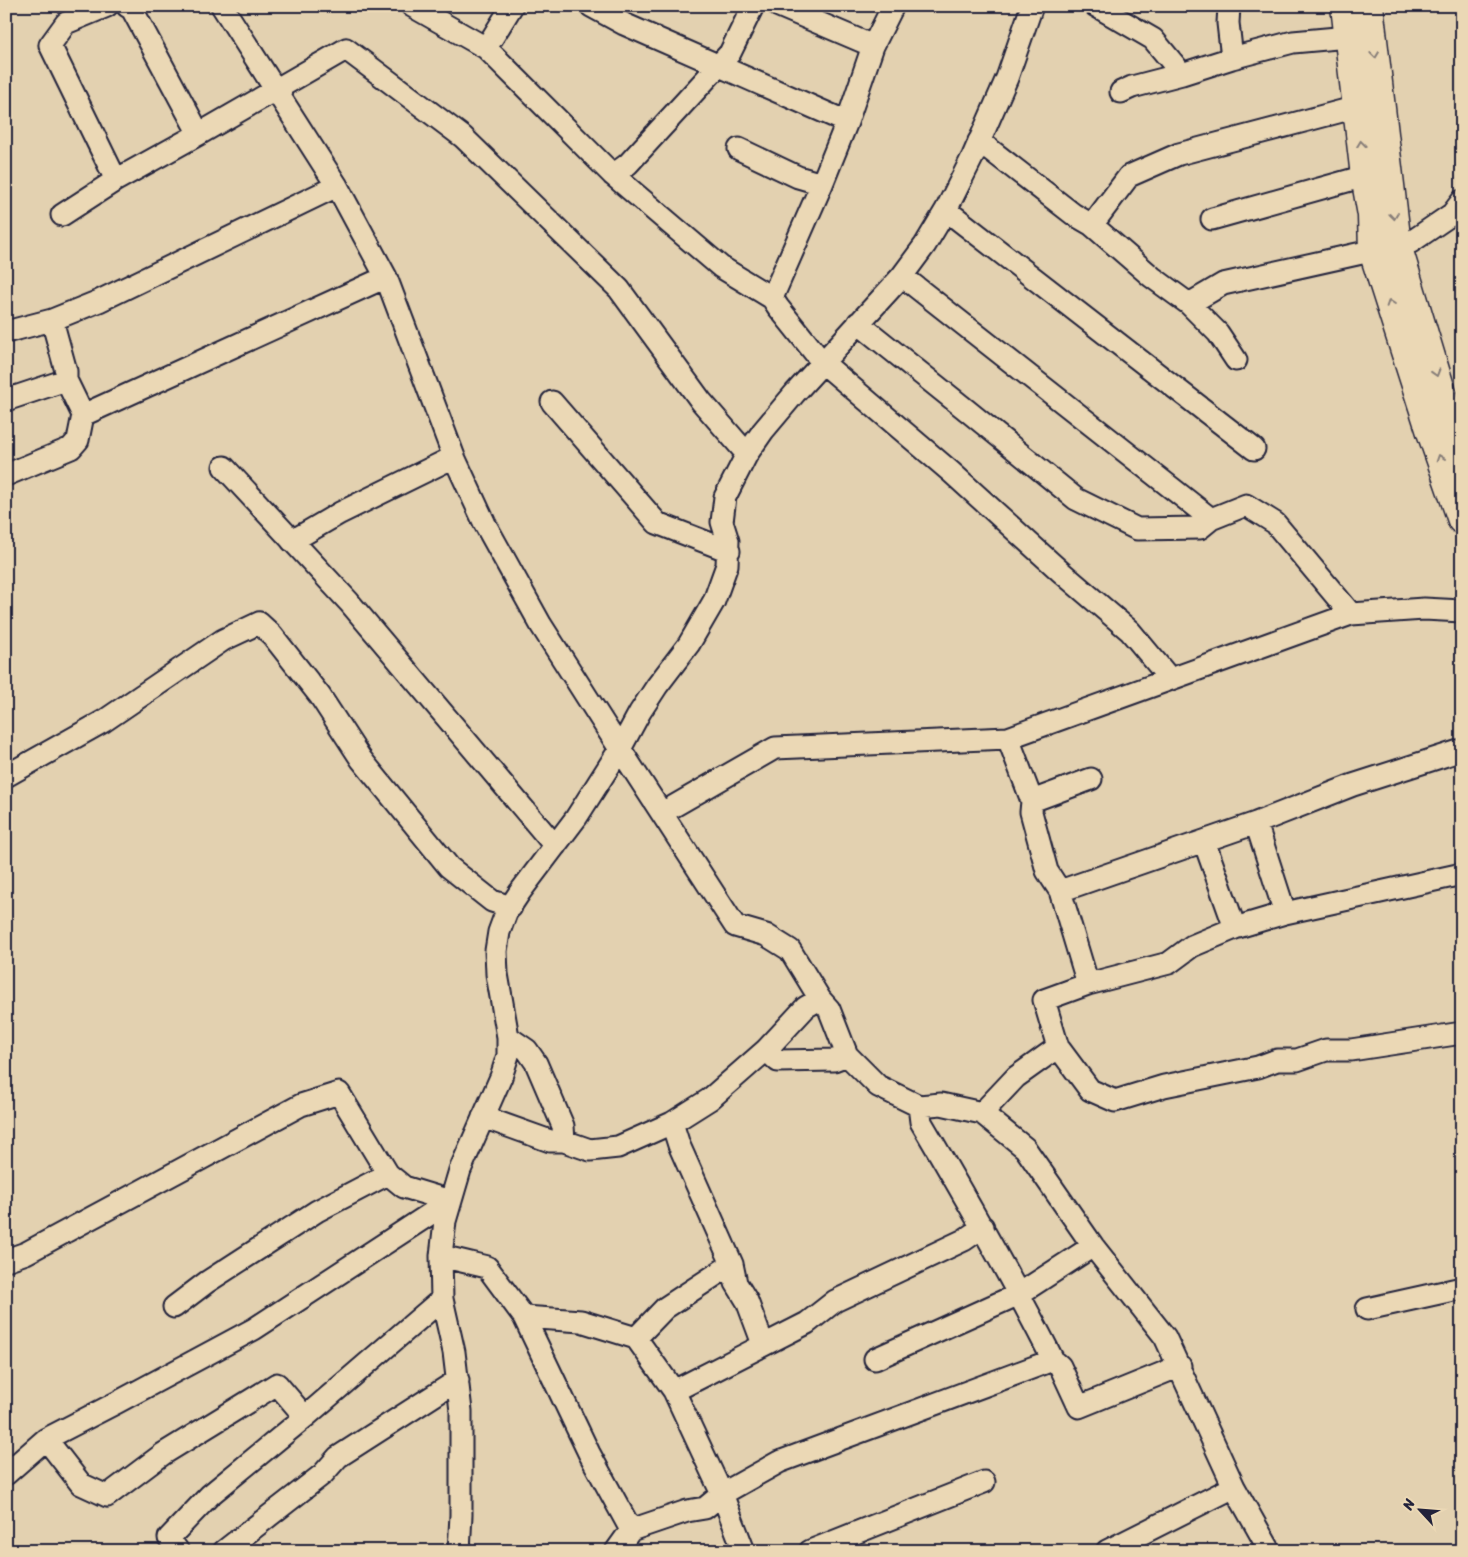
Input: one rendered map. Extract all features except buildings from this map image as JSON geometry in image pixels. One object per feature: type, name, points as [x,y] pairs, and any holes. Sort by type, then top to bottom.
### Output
[{"type":"highway","points":[[1345,6],[1365,176],[1372,215],[1447,424],[1462,452]]},
{"type":"highway","points":[[1369,6],[1385,248]]},
{"type":"highway","points":[[1447,424],[1460,511]]},
{"type":"street","points":[[107,6],[66,24],[50,45],[116,180]]},
{"type":"street","points":[[127,6],[132,9],[199,134]]},
{"type":"street","points":[[222,6],[337,186],[386,277],[454,458],[485,524],[541,624],[735,926],[766,936],[790,950],[820,999],[829,1009],[847,1055],[878,1086],[919,1106],[941,1104],[982,1113],[1024,1148],[1092,1246],[1165,1337],[1180,1366],[1234,1487],[1270,1551]]},
{"type":"street","points":[[412,6],[486,48],[613,175],[721,267],[772,298],[822,362],[951,472],[1060,571],[1130,631],[1170,679]]},
{"type":"street","points":[[486,48],[512,6]]},
{"type":"street","points":[[591,6],[624,24],[847,122]]},
{"type":"street","points":[[613,175],[628,164],[730,54],[753,6]]},
{"type":"street","points":[[779,6],[873,46]]},
{"type":"street","points":[[772,298],[822,184],[847,122],[873,46],[892,6]]},
{"type":"street","points":[[459,1551],[461,1421],[458,1380],[442,1299],[441,1256],[445,1221],[460,1170],[501,1077],[508,1055],[508,1037],[497,974],[496,951],[499,932],[506,913],[576,818],[620,749],[640,712],[689,644],[714,601],[727,565],[728,541],[722,522],[722,510],[725,497],[747,454],[763,431],[822,362],[902,276],[946,210],[1007,78],[1032,6]]},
{"type":"street","points":[[1096,6],[1153,39],[1182,74]]},
{"type":"street","points":[[1229,6],[1228,23],[1232,58]]},
{"type":"street","points":[[1121,92],[1132,87],[1293,42],[1348,37]]},
{"type":"street","points":[[62,215],[116,180],[346,49],[463,137],[619,289],[701,401],[747,454]]},
{"type":"street","points":[[1092,225],[1129,176],[1179,154],[1357,106]]},
{"type":"street","points":[[979,141],[1073,214],[1092,225],[1152,277],[1189,304],[1218,333],[1236,360]]},
{"type":"street","points":[[739,149],[798,177],[822,184]]},
{"type":"street","points":[[1212,219],[1365,176]]},
{"type":"street","points":[[6,332],[52,320],[99,301],[337,186]]},
{"type":"street","points":[[1189,304],[1223,284],[1411,242],[1452,214],[1462,201]]},
{"type":"street","points":[[946,210],[1254,449]]},
{"type":"street","points":[[902,276],[1211,518]]},
{"type":"street","points":[[83,415],[386,277]]},
{"type":"street","points":[[6,474],[71,448],[78,440],[83,415],[66,380],[66,370],[52,320]]},
{"type":"street","points":[[858,323],[970,412],[1076,500],[1137,529],[1200,528],[1211,518],[1246,505],[1275,523],[1351,614]]},
{"type":"street","points":[[6,400],[66,380]]},
{"type":"street","points":[[552,402],[657,523],[728,551]]},
{"type":"street","points":[[292,541],[340,513],[454,458]]},
{"type":"street","points":[[224,467],[349,602],[555,846]]},
{"type":"street","points":[[662,814],[775,748],[1008,738],[1351,614],[1424,609],[1462,610]]},
{"type":"street","points":[[6,776],[104,721],[223,640],[259,623],[272,635],[320,696],[361,759],[449,867],[492,902],[511,907]]},
{"type":"street","points":[[1008,738],[1032,801],[1031,812],[1048,871],[1060,891],[1088,984]]},
{"type":"street","points":[[1060,891],[1256,823],[1353,785],[1462,750]]},
{"type":"street","points":[[1032,801],[1091,779]]},
{"type":"street","points":[[1256,823],[1286,913]]},
{"type":"street","points":[[1204,841],[1235,928]]},
{"type":"street","points":[[1462,874],[1286,913],[1235,928],[1192,946],[1169,962],[1088,984],[1044,1000],[1058,1047],[1090,1090],[1115,1101],[1164,1086],[1258,1067],[1277,1060],[1297,1060],[1326,1050],[1351,1050],[1462,1033]]},
{"type":"street","points":[[483,1117],[550,1141],[564,1141],[590,1150],[618,1147],[672,1123],[710,1099],[766,1050],[806,1008],[820,999]]},
{"type":"street","points":[[508,1037],[527,1050],[536,1063],[563,1126],[564,1141]]},
{"type":"street","points":[[982,1113],[1016,1077],[1058,1047]]},
{"type":"street","points":[[766,1050],[778,1061],[834,1060],[847,1055]]},
{"type":"street","points":[[6,1260],[26,1253],[301,1105],[339,1093],[388,1174],[404,1187],[450,1201]]},
{"type":"street","points":[[919,1106],[921,1122],[983,1227],[1020,1294],[1053,1360],[1060,1366],[1079,1407],[1180,1366]]},
{"type":"street","points":[[672,1123],[679,1145],[732,1264],[736,1283],[747,1301],[763,1344]]},
{"type":"street","points":[[174,1307],[207,1282],[318,1210],[388,1174]]},
{"type":"street","points":[[6,1474],[46,1439],[116,1404],[254,1329],[450,1201]]},
{"type":"street","points":[[674,1391],[807,1323],[835,1301],[964,1240],[983,1227]]},
{"type":"street","points":[[875,1359],[1020,1294],[1092,1246]]},
{"type":"street","points":[[441,1256],[487,1267],[524,1317],[589,1452],[631,1530]]},
{"type":"street","points":[[636,1338],[665,1308],[732,1264]]},
{"type":"street","points":[[1367,1309],[1462,1288]]},
{"type":"street","points":[[178,1551],[169,1538],[210,1495],[305,1417],[442,1299]]},
{"type":"street","points":[[524,1317],[581,1321],[636,1338],[674,1391],[722,1494],[744,1551]]},
{"type":"street","points":[[616,1551],[631,1530],[705,1508],[722,1494],[779,1462],[1053,1360]]},
{"type":"street","points":[[224,1551],[323,1474],[338,1457],[458,1380]]},
{"type":"street","points":[[46,1439],[81,1484],[106,1496],[163,1454],[277,1384],[305,1417]]},
{"type":"street","points":[[810,1551],[984,1482]]},
{"type":"street","points":[[1107,1551],[1234,1487]]}]
